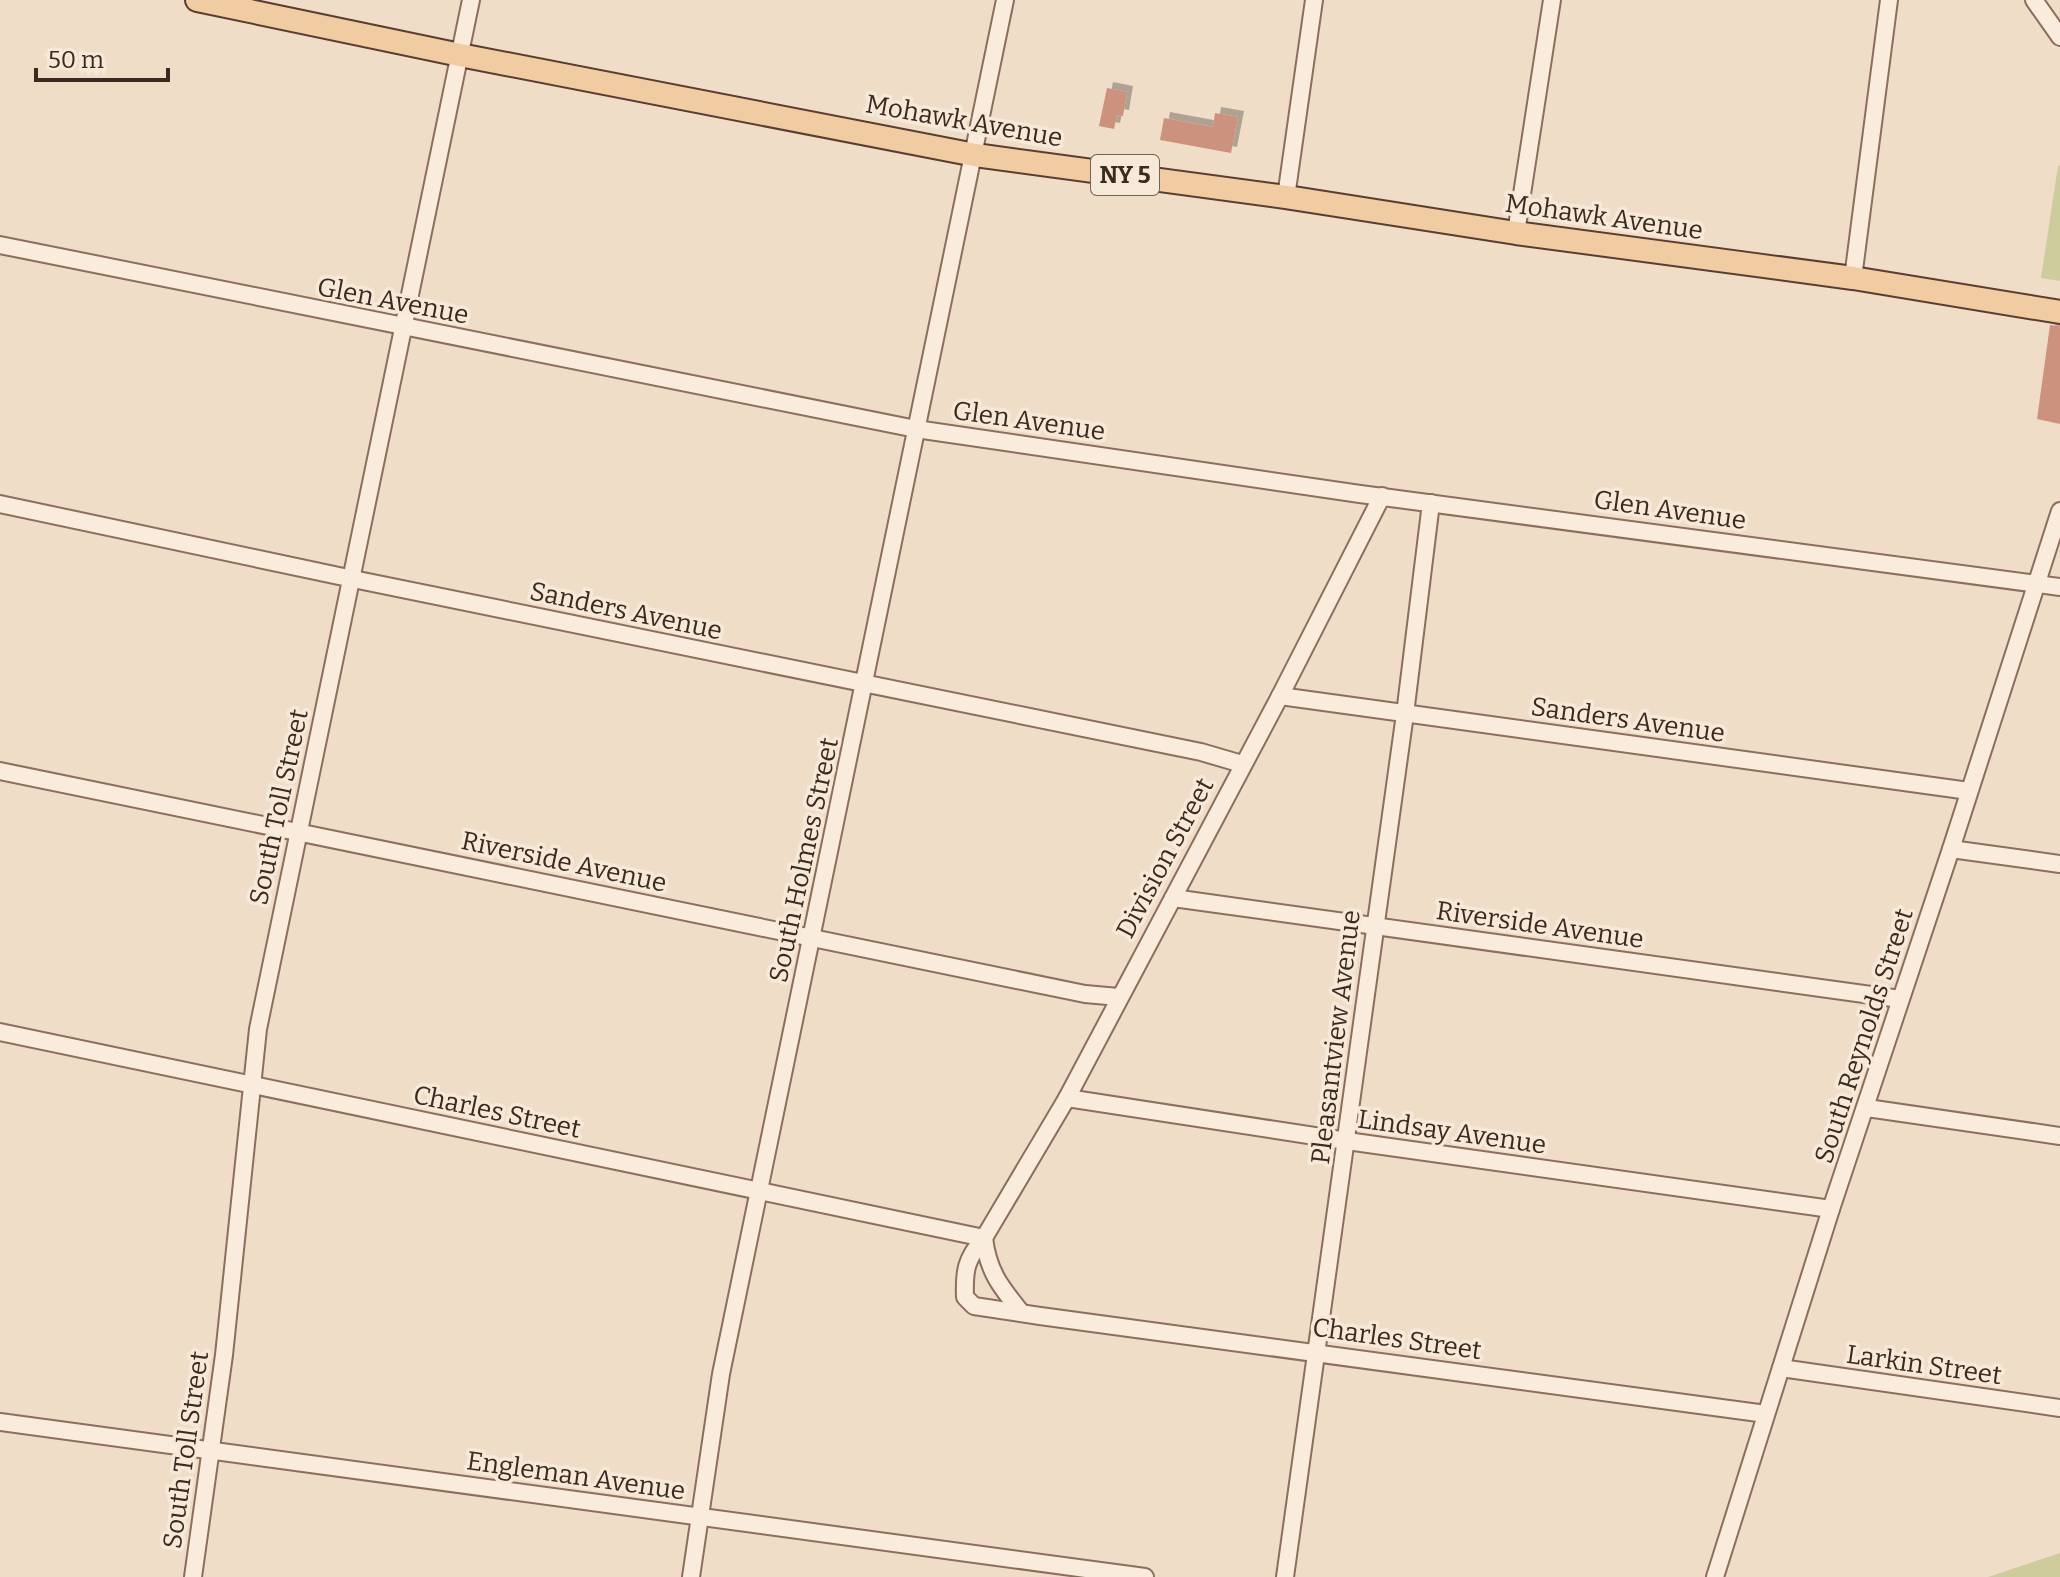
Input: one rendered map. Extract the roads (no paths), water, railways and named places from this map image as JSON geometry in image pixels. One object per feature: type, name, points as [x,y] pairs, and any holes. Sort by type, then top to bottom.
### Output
[{"type":"main road","name":"Mohawk Avenue","points":[[197,0],[460,55],[975,155],[1853,278],[2060,312]]},
{"type":"street","name":"South Toll Street","points":[[193,1577],[224,1355],[258,1029],[471,0]]},
{"type":"street","name":"South Holmes Street","points":[[691,1577],[721,1374],[1005,0]]},
{"type":"street","points":[[1286,197],[1314,0]]},
{"type":"street","points":[[1516,233],[1552,0]]},
{"type":"street","points":[[1853,278],[1889,0]]},
{"type":"street","points":[[2034,0],[2060,37]]},
{"type":"street","name":"Glen Avenue","points":[[0,245],[916,429],[1431,503],[2060,587]]},
{"type":"street","name":"Division Street","points":[[984,1238],[1067,1098],[1382,496]]},
{"type":"street","name":"Pleasantview Avenue","points":[[1285,1577],[1347,1141],[1431,503]]},
{"type":"street","name":"Sanders Avenue","points":[[0,504],[1201,752],[1242,764]]},
{"type":"street","name":"South Reynolds Street","points":[[1715,1577],[1831,1209],[1867,1108],[2060,511]]},
{"type":"street","name":"Sanders Avenue","points":[[1280,696],[1969,791]]},
{"type":"street","name":"Riverside Avenue","points":[[0,771],[1085,994],[1119,997]]},
{"type":"street","points":[[1951,849],[2060,864]]},
{"type":"street","name":"Riverside Avenue","points":[[1173,898],[1900,999]]},
{"type":"street","name":"Charles Street","points":[[0,1032],[984,1238],[970,1255],[964,1277],[965,1297],[974,1306],[1766,1414]]},
{"type":"street","name":"Lindsay Avenue","points":[[1067,1098],[1831,1209]]},
{"type":"street","points":[[1867,1108],[2060,1136]]},
{"type":"street","points":[[984,1238],[987,1263],[1020,1311]]},
{"type":"street","name":"Larkin Street","points":[[1781,1368],[2060,1408]]},
{"type":"street","name":"Engleman Avenue","points":[[0,1422],[1145,1577]]}]
